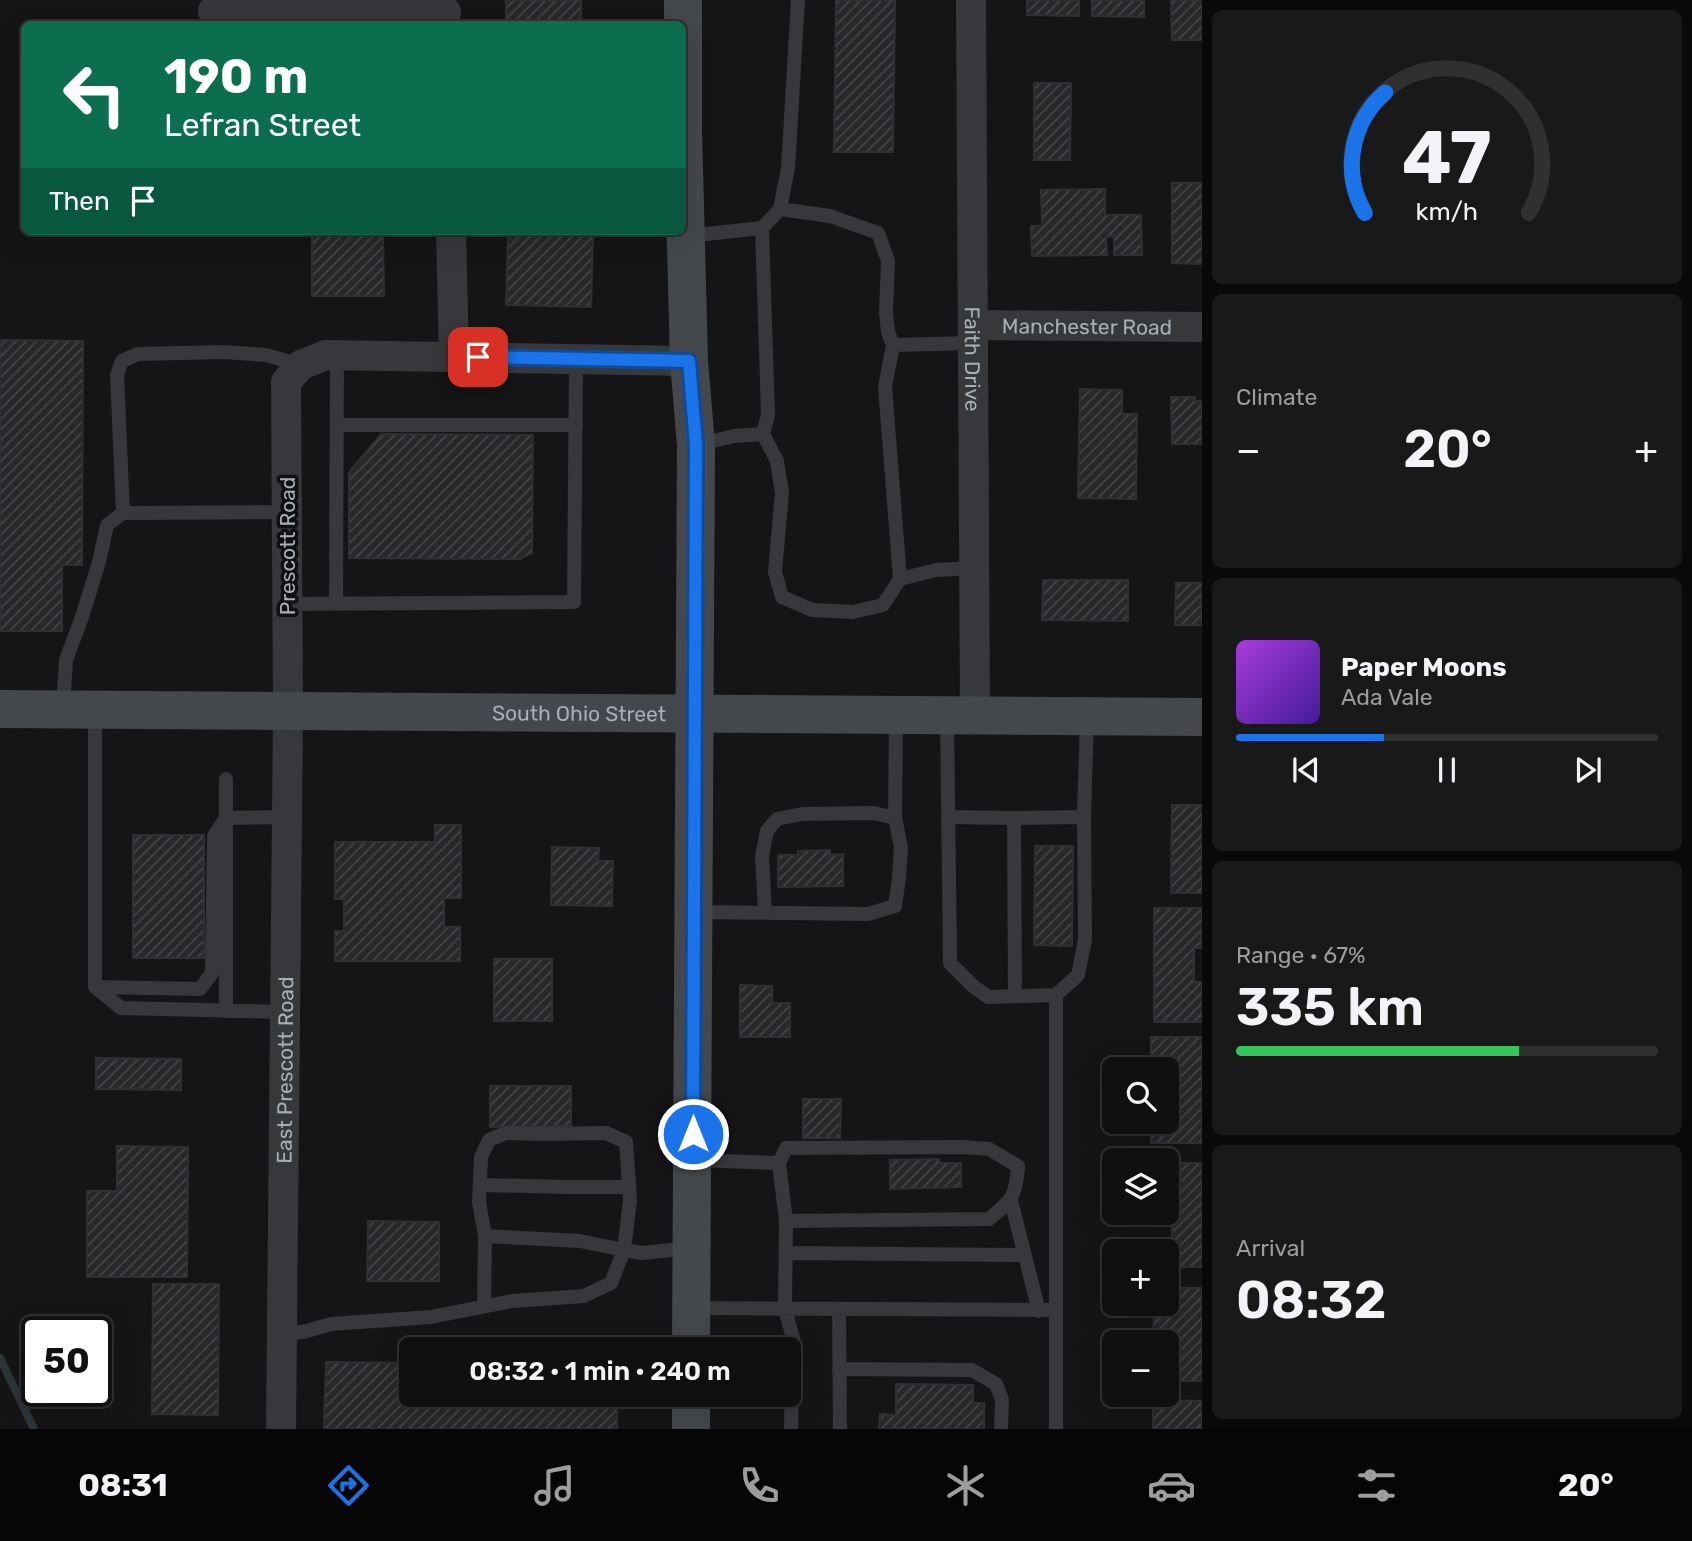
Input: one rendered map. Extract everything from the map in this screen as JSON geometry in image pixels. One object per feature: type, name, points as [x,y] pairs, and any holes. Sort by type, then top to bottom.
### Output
[{"type":"main road","points":[[683,0],[683,21]]},
{"type":"main road","points":[[686,237],[689,361],[696,445],[691,1337]]},
{"type":"main road","name":"South Ohio Street","points":[[0,709],[1202,718]]},
{"type":"main road","points":[[691,1407],[691,1429]]},
{"type":"street","name":"Faith Drive","points":[[961,716],[974,568],[971,0]]},
{"type":"street","points":[[213,11],[446,12]]},
{"type":"street","points":[[451,235],[454,357]]},
{"type":"street","name":"Manchester Road","points":[[973,334],[1202,327]]},
{"type":"street","points":[[293,374],[326,355],[689,361]]},
{"type":"street","name":"Prescott Road","points":[[288,711],[287,512],[293,374]]},
{"type":"street","name":"East Prescott Road","points":[[281,1429],[288,711]]},
{"type":"lane","points":[[686,237],[762,228],[780,209],[788,168],[798,0]]},
{"type":"lane","points":[[762,228],[768,415],[763,434],[777,461],[782,493],[775,572],[782,597],[812,610],[853,612],[883,605],[900,579],[885,387],[893,345],[888,332],[886,312],[888,261],[878,233],[830,216],[780,209]]},
{"type":"lane","points":[[893,345],[973,334]]},
{"type":"lane","points":[[123,513],[117,375],[122,361],[138,354],[224,352],[267,355],[293,374]]},
{"type":"lane","points":[[335,604],[337,355]]},
{"type":"lane","points":[[287,604],[574,602],[576,359]]},
{"type":"lane","points":[[337,425],[576,425]]},
{"type":"lane","points":[[696,445],[734,436],[763,434]]},
{"type":"lane","points":[[285,1013],[121,1008],[95,987],[79,709],[66,660],[99,562],[107,525],[123,513],[287,512]]},
{"type":"lane","points":[[900,579],[936,570],[974,568]]},
{"type":"lane","points":[[694,912],[868,914],[895,906],[901,847],[895,818],[896,716]]},
{"type":"lane","points":[[961,716],[948,817],[950,963],[988,997],[1056,995],[1078,975],[1085,940],[1084,817],[1087,717]]},
{"type":"lane","points":[[226,779],[226,1011]]},
{"type":"lane","points":[[765,912],[762,856],[766,831],[777,819],[802,814],[874,813],[895,818]]},
{"type":"lane","points":[[226,818],[287,817]]},
{"type":"lane","points":[[948,817],[1084,817]]},
{"type":"lane","points":[[95,987],[200,989],[212,973],[214,836],[226,818]]},
{"type":"lane","points":[[1014,818],[1015,996]]},
{"type":"lane","points":[[1056,995],[1056,1429]]},
{"type":"lane","points":[[282,1335],[331,1324],[431,1317],[512,1301],[584,1296],[611,1283],[624,1250],[630,1200],[626,1142],[606,1133],[506,1133],[489,1140],[481,1157],[479,1202],[485,1236],[484,1306]]},
{"type":"lane","points":[[786,1221],[989,1219],[1011,1201],[1017,1185],[1018,1166],[989,1149],[786,1148],[779,1163],[786,1221],[785,1309],[793,1338],[791,1429]]},
{"type":"lane","points":[[692,1160],[779,1163]]},
{"type":"lane","points":[[481,1185],[629,1187]]},
{"type":"lane","points":[[1011,1201],[1039,1311]]},
{"type":"lane","points":[[485,1236],[580,1241],[642,1253],[692,1248]]},
{"type":"lane","points":[[786,1253],[1024,1255]]},
{"type":"lane","points":[[691,1308],[1056,1310]]},
{"type":"lane","points":[[839,1309],[839,1429]]},
{"type":"lane","points":[[839,1369],[972,1370],[996,1384],[1002,1400],[1001,1429]]},
{"type":"building","points":[[506,0],[581,0],[581,21],[506,21]]},
{"type":"building","points":[[836,0],[895,0],[893,152],[834,152]]},
{"type":"building","points":[[1027,0],[1079,0],[1079,16],[1027,15]]},
{"type":"building","points":[[1092,0],[1144,0],[1144,17],[1092,16]]},
{"type":"building","points":[[1171,0],[1202,0],[1202,40],[1172,40]]},
{"type":"building","points":[[1034,83],[1071,83],[1070,160],[1034,160]]},
{"type":"building","points":[[1172,183],[1202,183],[1202,264],[1172,263]]},
{"type":"building","points":[[1105,189],[1105,215],[1141,215],[1142,255],[1114,255],[1114,236],[1106,237],[1107,255],[1032,256],[1031,226],[1042,226],[1041,190]]},
{"type":"building","points":[[312,235],[383,235],[384,296],[312,296]]},
{"type":"building","points":[[508,235],[593,235],[591,307],[506,305]]},
{"type":"building","points":[[0,340],[83,341],[82,565],[62,565],[62,631],[0,631]]},
{"type":"building","points":[[1080,389],[1122,390],[1122,414],[1137,414],[1136,499],[1078,498]]},
{"type":"building","points":[[1171,397],[1195,397],[1195,401],[1202,401],[1202,444],[1172,444]]},
{"type":"building","points":[[381,434],[533,435],[532,553],[520,559],[349,558],[349,472]]},
{"type":"building","points":[[1043,580],[1128,580],[1128,621],[1042,620]]},
{"type":"building","points":[[1176,583],[1202,583],[1202,625],[1175,625]]},
{"type":"building","points":[[1172,805],[1202,805],[1202,893],[1171,893]]},
{"type":"building","points":[[435,825],[461,825],[461,898],[444,898],[444,927],[460,927],[460,961],[335,961],[335,931],[344,931],[344,899],[335,899],[335,842],[435,842]]},
{"type":"building","points":[[133,835],[204,835],[204,958],[133,958]]},
{"type":"building","points":[[1035,846],[1073,846],[1072,946],[1034,945]]},
{"type":"building","points":[[552,847],[599,848],[598,861],[613,861],[612,906],[551,905]]},
{"type":"building","points":[[830,850],[830,855],[843,854],[843,886],[778,887],[778,855]]},
{"type":"building","points":[[1154,908],[1202,908],[1202,948],[1194,948],[1194,982],[1202,982],[1202,1022],[1154,1022]]},
{"type":"building","points":[[494,959],[552,959],[552,1021],[494,1021]]},
{"type":"building","points":[[740,985],[772,986],[772,1003],[790,1003],[790,1037],[740,1037]]},
{"type":"building","points":[[1151,1037],[1202,1037],[1202,1143],[1151,1143],[1151,1134],[1179,1134],[1179,1057],[1151,1057]]},
{"type":"building","points":[[96,1058],[181,1059],[181,1090],[96,1089]]},
{"type":"building","points":[[490,1086],[571,1086],[571,1126],[490,1127]]},
{"type":"building","points":[[803,1099],[841,1099],[840,1138],[803,1138]]},
{"type":"building","points":[[117,1146],[188,1147],[187,1277],[87,1277],[87,1191],[117,1191]]},
{"type":"building","points":[[939,1159],[939,1163],[961,1163],[961,1187],[890,1189],[890,1160]]},
{"type":"building","points":[[1180,1163],[1202,1163],[1202,1267],[1179,1267],[1179,1239],[1172,1239],[1172,1225],[1179,1225]]},
{"type":"building","points":[[368,1221],[439,1222],[439,1281],[367,1281]]},
{"type":"building","points":[[153,1284],[219,1284],[218,1415],[152,1414]]},
{"type":"building","points":[[1179,1287],[1202,1288],[1202,1381],[1179,1381],[1179,1330],[1153,1330],[1154,1316],[1179,1316]]},
{"type":"building","points":[[326,1362],[399,1363],[399,1407],[617,1407],[617,1429],[324,1429]]},
{"type":"building","points":[[896,1384],[973,1385],[973,1403],[984,1403],[984,1429],[879,1429],[880,1414],[896,1415]]},
{"type":"building","points":[[1179,1401],[1202,1401],[1202,1429],[1153,1429],[1153,1407],[1179,1407]]},
{"type":"waterway","points":[[0,1358],[34,1429]]},
{"type":"route","points":[[478,357],[689,361],[696,445],[693,1134]]}]
